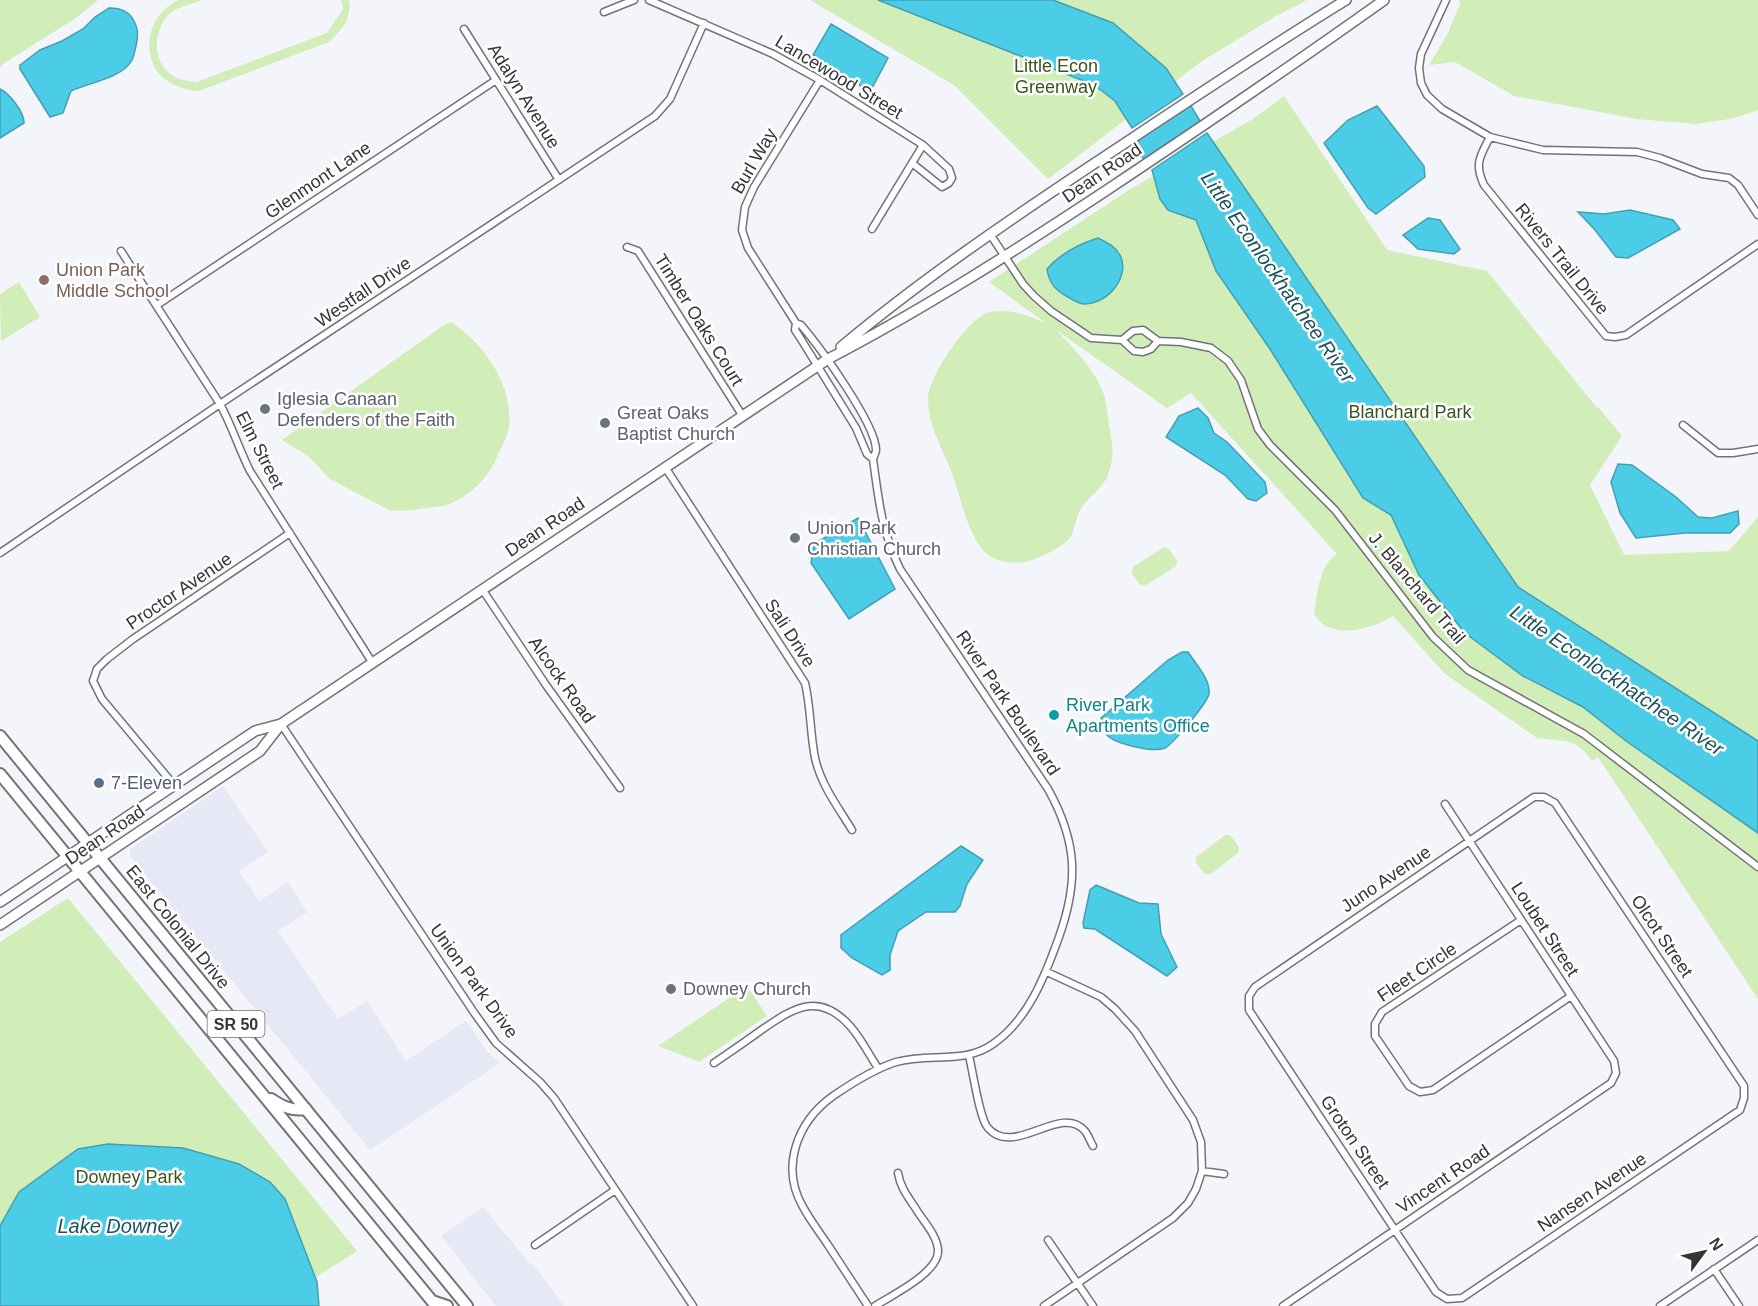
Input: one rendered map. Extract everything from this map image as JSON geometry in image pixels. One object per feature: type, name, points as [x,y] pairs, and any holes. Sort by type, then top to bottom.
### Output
[{"type":"highway","name":"East Colonial Drive","points":[[0,736],[467,1306]]},
{"type":"highway","name":"SR 50","points":[[0,774],[434,1304]]},
{"type":"highway","points":[[261,1092],[284,1107],[296,1110],[306,1109]]},
{"type":"highway","points":[[434,1304],[447,1306]]},
{"type":"main road","name":"Dean Road","points":[[828,359],[876,318],[990,234],[1205,90],[1346,0]]},
{"type":"main road","name":"Dean Road","points":[[0,925],[260,751],[281,724],[372,662],[817,366],[884,330],[1005,257],[1221,114],[1384,0]]},
{"type":"main road","name":"Dean Road","points":[[0,902],[255,731],[281,724]]},
{"type":"street","points":[[604,12],[634,0]]},
{"type":"street","name":"Lancewood Street","points":[[649,0],[773,54],[820,80],[923,145],[949,169],[952,178],[942,187],[912,163]]},
{"type":"street","points":[[1446,0],[1421,54],[1419,68],[1421,83],[1427,95],[1442,108],[1490,137],[1543,150],[1637,152],[1702,174],[1729,178],[1738,185],[1758,215]]},
{"type":"street","name":"Westfall Drive","points":[[0,553],[220,404],[655,116],[670,99],[704,23]]},
{"type":"street","name":"Adalyn Avenue","points":[[464,29],[559,180]]},
{"type":"street","name":"Glenmont Lane","points":[[157,305],[496,80]]},
{"type":"street","name":"Burl Way","points":[[820,80],[754,187],[745,207],[742,230],[748,248],[796,323],[801,325],[828,359]]},
{"type":"street","name":"Rivers Trail Drive","points":[[1490,137],[1479,159],[1477,172],[1484,185],[1606,336],[1626,335],[1758,244]]},
{"type":"street","points":[[872,229],[923,145]]},
{"type":"street","name":"J. Blanchard Trail","points":[[990,234],[1023,284],[1051,311],[1091,338],[1122,340],[1138,330],[1148,332],[1158,341],[1211,348],[1228,361],[1241,380],[1258,429],[1270,445],[1335,510],[1433,637],[1468,670],[1584,734],[1758,867]]},
{"type":"street","name":"Timber Oaks Court","points":[[627,247],[638,251],[742,415]]},
{"type":"street","name":"Elm Street","points":[[121,251],[220,404],[232,425],[239,448],[250,471],[372,662]]},
{"type":"street","name":"Burl Way","points":[[796,323],[795,330],[817,366]]},
{"type":"street","name":"J. Blanchard Trail","points":[[1122,340],[1134,351],[1143,352],[1158,341]]},
{"type":"street","name":"River Park Boulevard","points":[[828,359],[865,420],[876,450],[873,459],[881,522],[900,569],[1048,789],[1062,814],[1070,839],[1073,865],[1061,931],[1047,972],[1023,1014],[1007,1033],[992,1045],[969,1056],[920,1058],[898,1061],[879,1068],[822,1104],[806,1122],[798,1138],[792,1160],[794,1182],[802,1206],[868,1306]]},
{"type":"street","name":"River Park Boulevard","points":[[817,366],[856,428],[867,454],[873,459]]},
{"type":"street","points":[[1683,425],[1718,453],[1758,449]]},
{"type":"street","name":"Sali Drive","points":[[664,467],[805,683],[809,699],[815,758],[820,775],[852,830]]},
{"type":"street","name":"Proctor Avenue","points":[[174,785],[102,699],[93,681],[97,669],[124,645],[290,533]]},
{"type":"street","name":"Alcock Road","points":[[482,589],[546,685],[620,788]]},
{"type":"street","name":"Union Park Drive","points":[[281,724],[475,1014],[496,1043],[540,1082],[554,1098],[693,1306]]},
{"type":"street","name":"Juno Avenue","points":[[1249,996],[1255,987],[1469,841],[1534,798],[1544,797]]},
{"type":"street","name":"Olcot Street","points":[[1544,797],[1555,803],[1738,1076],[1744,1086],[1744,1098]]},
{"type":"street","name":"Loubet Street","points":[[1444,804],[1614,1061],[1616,1073]]},
{"type":"street","name":"Fleet Circle","points":[[1521,920],[1382,1012],[1375,1024],[1375,1036],[1409,1086],[1420,1092],[1433,1090],[1571,996]]},
{"type":"street","points":[[1044,1306],[1173,1218],[1188,1203],[1202,1172],[1201,1142],[1193,1120],[1135,1031],[1101,997],[1047,972]]},
{"type":"street","name":"Groton Street","points":[[1249,996],[1250,1010],[1436,1292],[1447,1299]]},
{"type":"street","points":[[714,1063],[784,1015],[796,1008],[809,1006],[825,1008],[839,1016],[851,1027],[879,1068]]},
{"type":"street","points":[[969,1056],[982,1117],[988,1128],[1000,1136],[1013,1138],[1060,1123],[1073,1123],[1083,1129],[1094,1146]]},
{"type":"street","name":"Vincent Road","points":[[1283,1306],[1611,1083],[1616,1073]]},
{"type":"street","name":"Nansen Avenue","points":[[1447,1299],[1462,1298],[1740,1110],[1744,1098]]},
{"type":"street","points":[[1202,1172],[1224,1174]]},
{"type":"street","points":[[875,1306],[926,1273],[935,1264],[939,1251],[935,1238],[900,1185],[898,1173]]},
{"type":"street","points":[[535,1245],[615,1190]]},
{"type":"street","points":[[1048,1240],[1093,1306]]},
{"type":"street","points":[[1660,1306],[1758,1240]]},
{"type":"street","points":[[1714,1269],[1739,1306]]},
{"type":"shaded area","points":[[223,786],[268,852],[239,871],[259,901],[288,882],[307,912],[278,931],[338,1019],[367,1001],[406,1061],[466,1021],[487,1051],[500,1063],[370,1150],[130,856],[130,849]]},
{"type":"shaded area","points":[[483,1207],[531,1265],[533,1264],[564,1306],[496,1306],[441,1236]]},
{"type":"green space","points":[[0,0],[98,0],[76,18],[0,68]]},
{"type":"green space","points":[[179,0],[202,0],[168,15],[160,28],[157,51],[162,65],[170,74],[197,82],[327,33],[343,9],[341,0],[349,0],[350,7],[346,23],[331,41],[199,91],[180,87],[163,78],[151,58],[149,48],[152,28],[163,11]]},
{"type":"green space","name":"Little Econ Greenway","points":[[810,0],[1307,0],[1202,61],[1048,179],[954,85]]},
{"type":"green space","points":[[1459,0],[1758,0],[1758,110],[1735,118],[1696,124],[1637,119],[1514,96],[1455,62],[1429,65],[1447,35],[1460,4]]},
{"type":"green space","name":"Blanchard Park","points":[[1284,96],[1387,250],[1487,271],[1622,436],[1590,485],[1624,555],[1729,551],[1758,517],[1758,999],[1598,757],[1592,761],[1575,744],[1537,738],[1445,674],[1393,616],[1369,627],[1350,630],[1332,629],[1322,623],[1314,614],[1318,590],[1326,565],[1337,554],[1191,393],[1167,408],[1056,330],[1090,368],[1104,395],[1112,448],[1108,475],[1080,510],[1068,540],[1040,557],[1017,563],[1004,562],[987,554],[977,542],[931,420],[928,398],[930,388],[951,348],[981,316],[990,312],[1005,311],[1019,313],[1046,323],[989,282],[1129,190],[1253,119]]},
{"type":"green space","points":[[19,282],[40,317],[1,341],[0,294]]},
{"type":"green space","points":[[451,322],[475,342],[494,366],[501,380],[509,410],[507,434],[494,464],[478,485],[457,501],[408,511],[389,510],[330,479],[308,456],[282,440],[444,325]]},
{"type":"green space","points":[[1164,547],[1169,549],[1177,561],[1176,566],[1146,585],[1140,585],[1132,573],[1133,567]]},
{"type":"green space","points":[[1225,835],[1230,835],[1239,847],[1239,852],[1211,874],[1205,874],[1196,863],[1196,857]]},
{"type":"green space","name":"Downey Park","points":[[68,898],[357,1251],[271,1306],[0,1306],[0,942]]},
{"type":"green space","points":[[747,986],[767,1016],[699,1062],[658,1046]]},
{"type":"water","points":[[878,0],[1053,0],[1113,23],[1166,68],[1183,94],[1132,128],[1115,101],[1094,85]]},
{"type":"water","points":[[109,8],[125,11],[135,23],[138,37],[132,60],[113,76],[71,91],[63,113],[50,117],[20,69],[20,65],[40,50],[83,29]]},
{"type":"water","points":[[831,24],[888,58],[870,92],[813,55]]},
{"type":"water","points":[[0,89],[16,104],[24,123],[0,138]]},
{"type":"water","points":[[1188,101],[1203,126],[1147,163],[1140,154],[1135,136]]},
{"type":"water","points":[[1377,106],[1424,166],[1425,177],[1376,214],[1368,208],[1324,143],[1348,120]]},
{"type":"water","name":"Little Econlockhatchee River","points":[[1207,133],[1518,587],[1758,741],[1758,833],[1626,741],[1583,707],[1523,676],[1465,633],[1419,575],[1391,515],[1363,498],[1270,349],[1216,271],[1196,220],[1168,210],[1160,199],[1152,170]]},
{"type":"water","points":[[1630,210],[1673,220],[1680,229],[1628,258],[1616,257],[1578,212],[1604,214]]},
{"type":"water","points":[[1428,218],[1440,220],[1460,249],[1454,254],[1418,249],[1403,235]]},
{"type":"water","points":[[1098,238],[1120,255],[1123,263],[1120,280],[1109,294],[1093,303],[1085,304],[1074,301],[1056,289],[1049,278],[1047,269],[1070,250]]},
{"type":"water","points":[[1198,408],[1208,418],[1214,433],[1227,442],[1265,482],[1267,493],[1256,501],[1248,499],[1225,475],[1166,437],[1179,416]]},
{"type":"water","points":[[1618,464],[1632,465],[1676,497],[1698,517],[1712,518],[1738,511],[1739,524],[1730,533],[1685,533],[1636,538],[1620,513],[1611,482]]},
{"type":"water","points":[[858,518],[895,589],[849,619],[811,563],[814,544]]},
{"type":"water","points":[[1182,652],[1188,652],[1202,672],[1208,683],[1209,694],[1182,732],[1169,745],[1160,749],[1126,744],[1107,735],[1101,718],[1168,660]]},
{"type":"water","points":[[961,846],[983,860],[967,884],[960,906],[955,912],[926,912],[898,931],[890,955],[890,970],[882,975],[852,958],[841,948],[841,935]]},
{"type":"water","points":[[1096,885],[1139,903],[1158,904],[1161,934],[1177,967],[1167,976],[1095,929],[1084,928],[1090,890]]},
{"type":"water","name":"Lake Downey","points":[[108,1144],[183,1148],[239,1164],[270,1182],[285,1199],[317,1282],[319,1306],[0,1306],[0,1226],[19,1192],[78,1149]]},
{"type":"place","name":"Union Park Middle School","points":[[44,280]]},
{"type":"place","name":"Iglesia Canaan Defenders of the Faith","points":[[265,409]]},
{"type":"place","name":"Great Oaks Baptist Church","points":[[605,423]]},
{"type":"place","name":"Union Park Christian Church","points":[[795,538]]},
{"type":"place","name":"River Park Apartments Office","points":[[1054,715]]},
{"type":"place","name":"7-Eleven","points":[[99,783]]},
{"type":"place","name":"Downey Church","points":[[671,989]]}]
